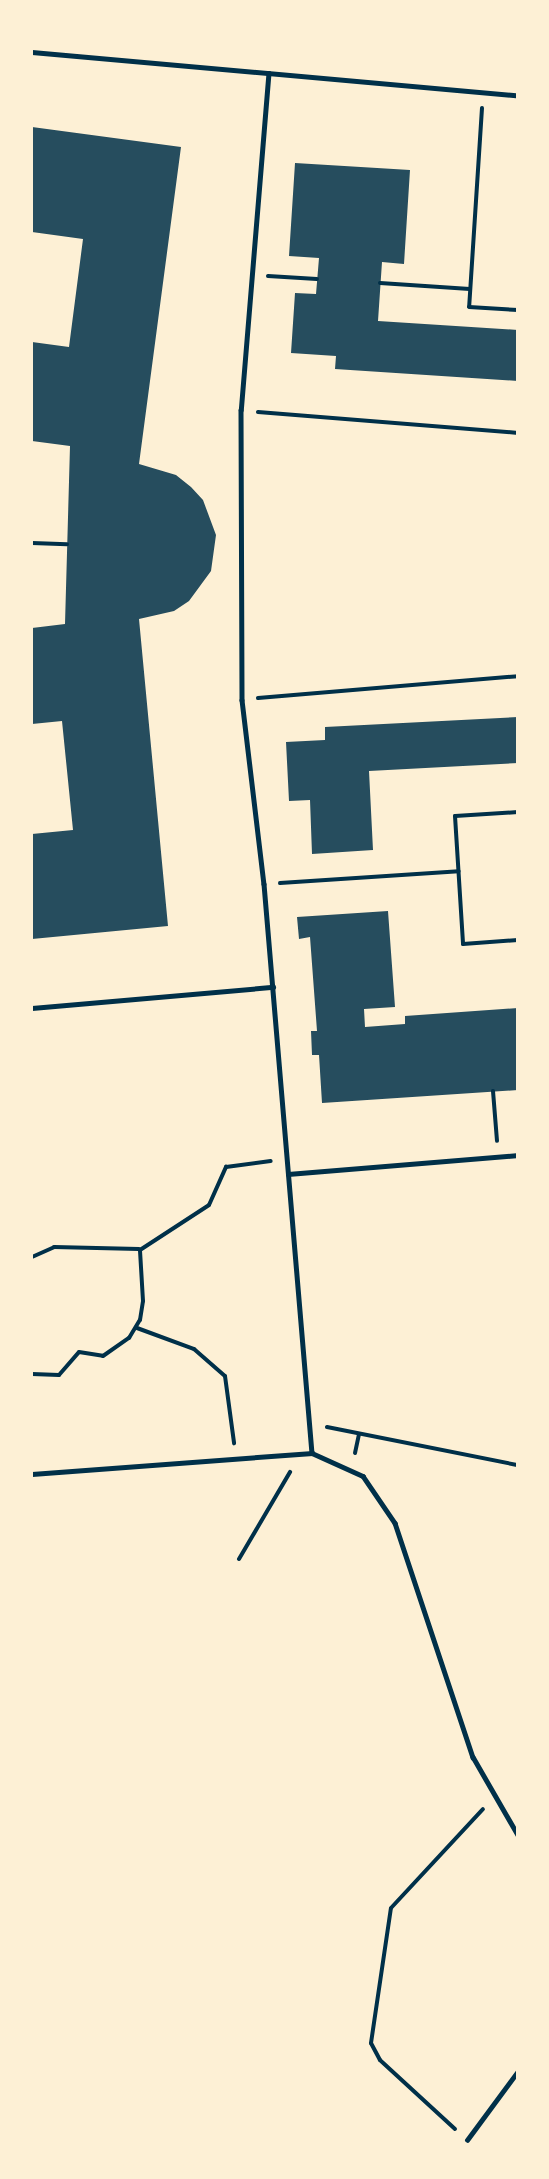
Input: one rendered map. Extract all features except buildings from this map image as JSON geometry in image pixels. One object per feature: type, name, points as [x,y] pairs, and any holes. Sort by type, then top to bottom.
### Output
[{"type":"lane","points":[[32,52],[518,95]]},
{"type":"lane","points":[[269,73],[241,410],[242,700],[264,884],[312,1453]]},
{"type":"lane","points":[[32,1008],[273,987]]},
{"type":"lane","points":[[288,1174],[518,1155]]},
{"type":"lane","points":[[32,1474],[312,1453],[363,1476],[385,1503],[423,1596],[454,1709],[495,1798],[518,1835]]},
{"type":"lane","points":[[467,2140],[518,2071]]},
{"type":"path","points":[[483,93],[469,307],[518,310]]},
{"type":"path","points":[[252,275],[317,279]]},
{"type":"path","points":[[380,283],[470,289]]},
{"type":"path","points":[[241,410],[518,433]]},
{"type":"path","points":[[32,543],[67,543]]},
{"type":"path","points":[[242,700],[518,676]]},
{"type":"path","points":[[518,812],[455,816],[464,944],[518,940]]},
{"type":"path","points":[[264,884],[459,871]]},
{"type":"path","points":[[493,1091],[498,1156]]},
{"type":"path","points":[[32,1257],[54,1247],[140,1250],[209,1205],[226,1167],[287,1159]]},
{"type":"path","points":[[32,1374],[58,1375],[79,1352],[103,1356],[137,1328],[143,1301],[140,1250]]},
{"type":"path","points":[[137,1328],[194,1349],[225,1376],[235,1459]]},
{"type":"path","points":[[310,1424],[518,1465]]},
{"type":"path","points":[[239,1560],[301,1454]]},
{"type":"path","points":[[467,2140],[380,2060],[371,2043],[391,1908],[495,1798]]}]
